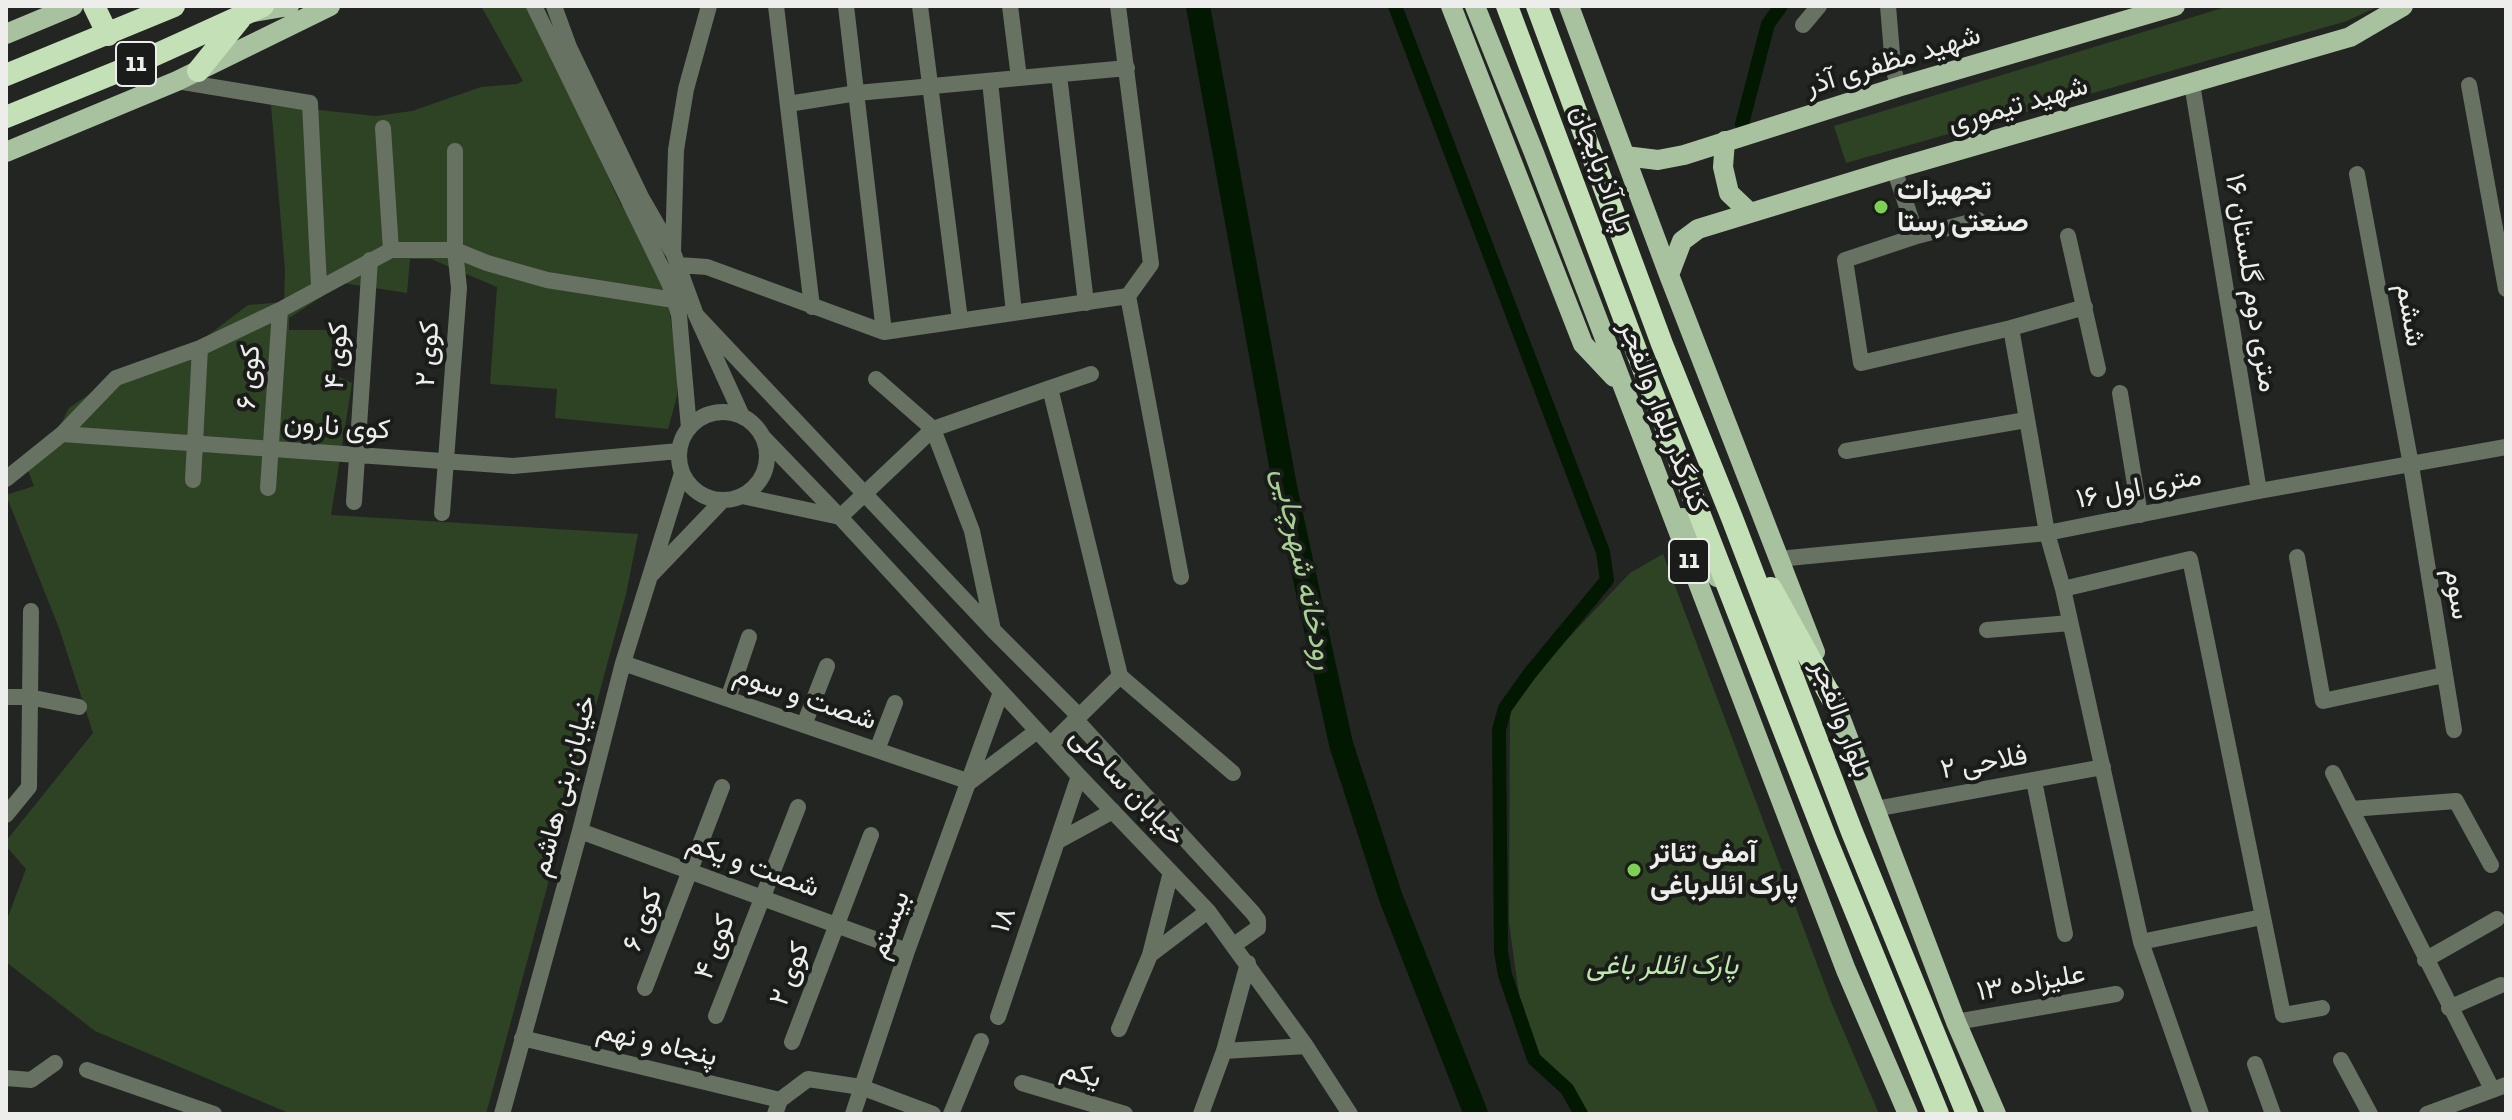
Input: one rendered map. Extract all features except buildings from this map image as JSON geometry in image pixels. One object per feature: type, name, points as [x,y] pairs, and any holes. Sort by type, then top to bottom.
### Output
[{"type":"highway","points":[[94,6],[108,35]]},
{"type":"highway","name":"11","points":[[6,75],[174,6]]},
{"type":"highway","name":"پل آذربایجان","points":[[1507,6],[1637,353]]},
{"type":"highway","name":"پل آذربایجان","points":[[1537,6],[1662,344]]},
{"type":"highway","points":[[198,71],[251,11]]},
{"type":"highway","name":"11","points":[[6,117],[122,70],[251,11]]},
{"type":"highway","name":"بلوار والفجر","points":[[1662,344],[1852,832],[1967,1114]]},
{"type":"highway","name":"بلوار والفجر","points":[[1637,353],[1837,868],[1938,1114]]},
{"type":"highway","points":[[1732,518],[1836,706]]},
{"type":"main road","points":[[6,34],[73,6]]},
{"type":"main road","points":[[251,11],[289,6]]},
{"type":"main road","points":[[6,152],[177,81],[330,6]]},
{"type":"main road","points":[[1451,6],[1583,344],[1621,384]]},
{"type":"main road","name":"کنارگذر بلوار والفجر","points":[[1475,6],[1846,970],[1908,1114]]},
{"type":"main road","name":"کنارگذر بلوار والفجر","points":[[1569,6],[1956,1022],[1996,1114]]},
{"type":"main road","name":"شهید مظفری آذر","points":[[1625,156],[1658,160],[2175,6]]},
{"type":"main road","name":"شهید تیموری","points":[[1669,275],[1682,241],[1698,229],[2350,37],[2403,6]]},
{"type":"main road","points":[[6,162],[52,132]]},
{"type":"main road","points":[[1725,141],[1723,167],[1729,193],[1749,212]]},
{"type":"main road","points":[[1651,463],[1744,624]]},
{"type":"street","points":[[534,6],[660,265],[674,300],[679,315],[689,428],[679,451],[682,473],[698,493],[723,500],[742,496],[840,517],[933,429],[1091,374]]},
{"type":"street","points":[[554,6],[569,47],[641,197],[676,259],[696,315],[742,416]]},
{"type":"street","points":[[676,259],[676,150],[686,89],[709,6]]},
{"type":"street","points":[[776,6],[812,307]]},
{"type":"street","points":[[846,6],[884,332]]},
{"type":"street","points":[[920,6],[960,320]]},
{"type":"street","points":[[1010,6],[1019,78]]},
{"type":"street","points":[[676,259],[707,267],[884,332],[1128,296],[1151,264],[1118,6]]},
{"type":"street","points":[[1803,25],[1819,6]]},
{"type":"street","points":[[1888,6],[1898,87]]},
{"type":"street","points":[[788,104],[857,93],[1127,68]]},
{"type":"street","points":[[1059,75],[1086,303]]},
{"type":"street","points":[[177,81],[310,103],[319,286]]},
{"type":"street","points":[[990,81],[1014,313]]},
{"type":"street","name":"۱۶ متری دوم گلستان","points":[[2192,84],[2259,491]]},
{"type":"street","points":[[2469,85],[2506,289]]},
{"type":"street","points":[[383,128],[391,250]]},
{"type":"street","name":"کوی ۲","points":[[442,513],[459,288],[455,250],[455,151]]},
{"type":"street","points":[[1894,169],[1917,236]]},
{"type":"street","name":"ششم","points":[[2357,174],[2411,465]]},
{"type":"street","points":[[641,197],[653,200],[666,193],[675,183]]},
{"type":"street","points":[[1978,220],[1845,260],[1861,363],[2011,328],[2085,307]]},
{"type":"street","points":[[2068,236],[2098,369]]},
{"type":"street","points":[[6,479],[62,434],[116,378],[200,348],[280,310],[319,286],[391,250],[455,250],[487,263],[547,280],[674,300]]},
{"type":"street","name":"کوی ۴","points":[[354,502],[370,260]]},
{"type":"street","points":[[1128,296],[1181,577]]},
{"type":"street","name":"کوی ۶","points":[[268,488],[280,310]]},
{"type":"street","points":[[696,315],[1077,718],[1253,913],[1258,928],[1234,945]]},
{"type":"street","points":[[2011,328],[2047,533],[2063,589],[2141,942],[2195,1112]]},
{"type":"street","points":[[193,480],[200,348]]},
{"type":"street","points":[[876,379],[933,429],[972,531],[993,630]]},
{"type":"street","points":[[1050,388],[1120,676],[1233,773]]},
{"type":"street","points":[[2120,393],[2140,515]]},
{"type":"street","points":[[689,428],[708,414],[719,412],[751,421],[767,448],[765,471],[760,481],[742,496]]},
{"type":"street","points":[[1846,451],[2026,420]]},
{"type":"street","name":"کوی نارون","points":[[62,434],[513,466],[679,451]]},
{"type":"street","name":"خیابان ساحلی","points":[[763,437],[1208,911],[1248,963],[1350,1114]]},
{"type":"street","name":"۱۶ متری اول","points":[[1778,559],[2047,533],[2506,447]]},
{"type":"street","name":"سوم","points":[[2411,465],[2454,730]]},
{"type":"street","name":"خیابان بنی هاشم","points":[[502,1114],[623,663],[682,473]]},
{"type":"street","points":[[648,578],[723,500]]},
{"type":"street","points":[[2297,557],[2323,701],[2444,675]]},
{"type":"street","points":[[2063,589],[2190,559],[2283,1015],[2322,1008]]},
{"type":"street","points":[[6,815],[29,787],[31,611]]},
{"type":"street","points":[[1987,630],[2070,623]]},
{"type":"street","points":[[728,699],[749,637]]},
{"type":"street","name":"شصت و سوم","points":[[623,663],[970,782]]},
{"type":"street","points":[[804,725],[827,666]]},
{"type":"street","points":[[1050,745],[1120,676]]},
{"type":"street","name":"بیستم","points":[[853,1114],[907,951],[1001,692]]},
{"type":"street","points":[[6,697],[29,697],[79,707]]},
{"type":"street","points":[[877,750],[895,703]]},
{"type":"street","points":[[970,782],[1037,731]]},
{"type":"street","name":"فلاحی ۲","points":[[1875,809],[2103,767]]},
{"type":"street","points":[[2333,773],[2449,1008],[2499,1087],[2461,1108],[2427,1114]]},
{"type":"street","name":"۱۸","points":[[998,1017],[1079,776]]},
{"type":"street","points":[[2034,781],[2065,934]]},
{"type":"street","name":"کوی ۶","points":[[645,988],[722,787]]},
{"type":"street","points":[[2351,809],[2456,801],[2491,865]]},
{"type":"street","name":"کوی ۴","points":[[716,1016],[798,807]]},
{"type":"street","points":[[1058,841],[1113,811]]},
{"type":"street","name":"شصت و یکم","points":[[580,831],[907,951]]},
{"type":"street","name":"کوی ۲","points":[[792,1042],[871,835]]},
{"type":"street","points":[[1119,1029],[1150,955],[1171,872]]},
{"type":"street","points":[[1150,955],[1208,911]]},
{"type":"street","points":[[2141,942],[2262,917]]},
{"type":"street","points":[[2425,960],[2497,919]]},
{"type":"street","points":[[1201,1114],[1224,1051],[1248,963]]},
{"type":"street","points":[[2449,1008],[2501,985]]},
{"type":"street","name":"۱۳ علیزاده","points":[[1956,1022],[2116,994]]},
{"type":"street","name":"پنجاه و نهم","points":[[522,1038],[778,1107]]},
{"type":"street","points":[[951,1114],[981,1041]]},
{"type":"street","points":[[1224,1051],[1306,1046]]},
{"type":"street","points":[[2341,1060],[2370,1114]]},
{"type":"street","points":[[6,1078],[31,1080],[55,1063]]},
{"type":"street","points":[[2255,1064],[2273,1114]]},
{"type":"street","points":[[87,1070],[214,1114]]},
{"type":"street","points":[[778,1107],[808,1079],[861,1087],[933,1114]]},
{"type":"street","name":"یکم","points":[[1022,1083],[1125,1114]]},
{"type":"green space","points":[[481,6],[526,6],[621,205],[653,233],[663,248],[669,274],[668,301],[677,365],[677,396],[668,429],[555,418],[557,389],[490,384],[497,287],[431,259],[410,259],[407,293],[343,283],[289,318],[289,330],[333,330],[331,373],[352,383],[331,515],[638,534],[626,594],[486,1114],[291,1114],[95,1031],[6,962],[6,922],[26,869],[6,846],[6,841],[93,733],[59,628],[6,495],[34,486],[27,468],[49,448],[69,408],[117,375],[194,346],[248,305],[284,302],[285,270],[271,105],[376,116],[412,111],[481,87],[523,81]]},
{"type":"green space","points":[[2229,6],[2379,6],[2347,21],[1846,163],[1834,126]]},
{"type":"green space","name":"پارک ائللر باغی","points":[[1663,554],[1832,1004],[1879,1114],[1587,1114],[1581,1100],[1545,1065],[1531,1042],[1519,995],[1509,923],[1510,711],[1556,651],[1630,573]]},
{"type":"waterway","name":"رودخانه شهرچایی","points":[[1198,6],[1285,487],[1341,744],[1391,898],[1476,1114]]},
{"type":"waterway","points":[[1395,6],[1603,552],[1607,580],[1530,673],[1505,708],[1499,730],[1501,952],[1505,975],[1534,1059],[1567,1089],[1581,1114]]},
{"type":"waterway","points":[[1742,124],[1768,24],[1781,6]]},
{"type":"place","name":"تجهیزات صنعتی رستا","points":[[1881,207]]},
{"type":"place","name":"آمفی تئاتر پارک ائللرباغی","points":[[1634,870]]}]
